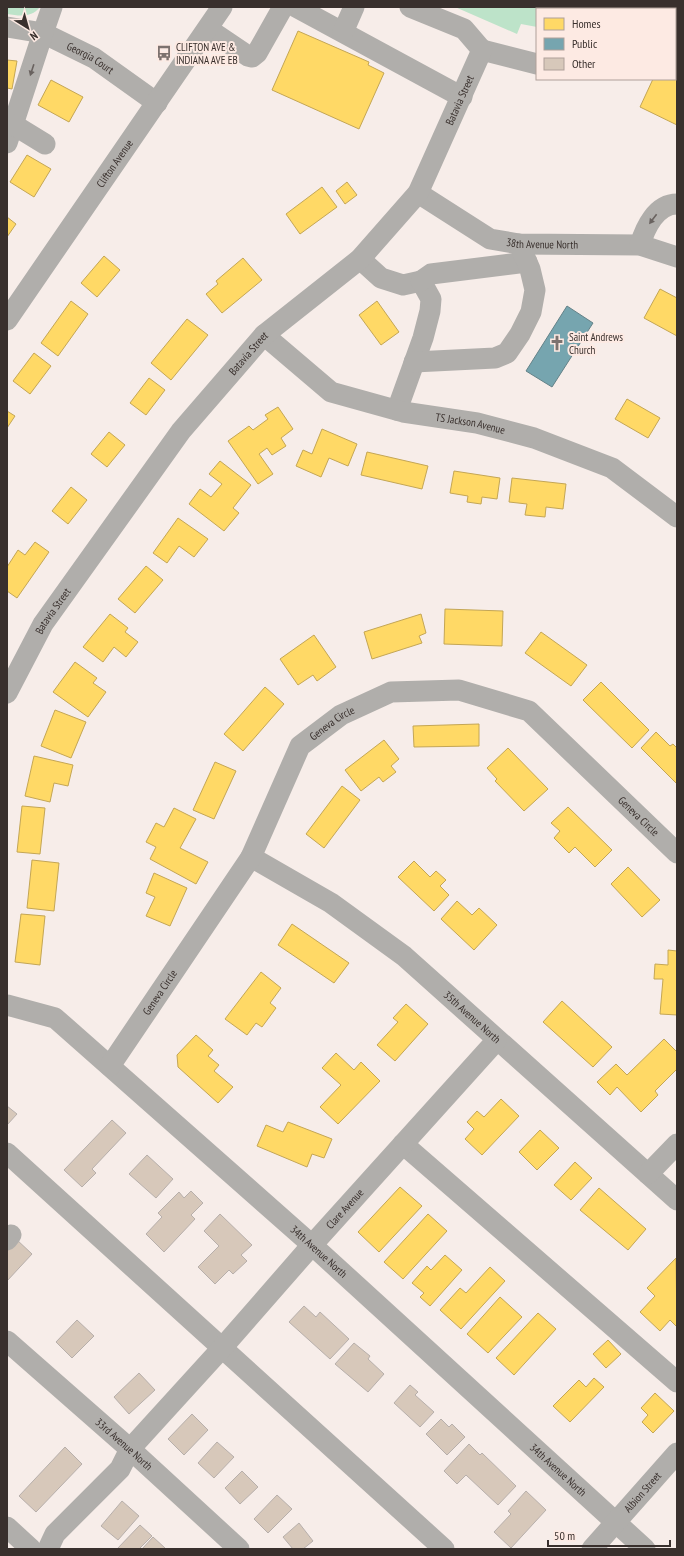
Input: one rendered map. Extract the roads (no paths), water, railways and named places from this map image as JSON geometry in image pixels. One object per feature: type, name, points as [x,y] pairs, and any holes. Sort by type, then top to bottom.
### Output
[{"type":"street","points":[[45,144],[9,131],[52,7]]},
{"type":"street","name":"Clifton Avenue","points":[[7,320],[222,7]]},
{"type":"street","points":[[208,29],[248,56],[252,57],[256,53],[283,7]]},
{"type":"street","points":[[296,7],[462,97]]},
{"type":"street","points":[[343,32],[354,7]]},
{"type":"street","points":[[410,7],[464,29],[482,50],[536,64]]},
{"type":"street","name":"Georgia Court","points":[[7,27],[43,33],[94,58],[157,103]]},
{"type":"street","name":"Batavia Street","points":[[7,693],[43,624],[180,431],[264,335],[360,259],[418,193],[482,50]]},
{"type":"street","name":"38th Avenue North","points":[[418,193],[490,239],[523,253],[640,245],[677,257]]},
{"type":"street","points":[[640,245],[644,230],[660,210],[677,204]]},
{"type":"street","points":[[360,259],[381,278],[403,285],[421,281],[431,274],[523,253],[535,290],[531,312],[520,334],[507,353],[495,358],[414,362]]},
{"type":"street","points":[[398,410],[423,338],[430,311],[431,299],[421,281]]},
{"type":"street","name":"TS Jackson Avenue","points":[[264,335],[331,392],[398,410],[477,423],[534,438],[612,468],[677,517]]},
{"type":"street","name":"Geneva Circle","points":[[110,1066],[251,857],[300,746],[341,715],[391,692],[459,690],[529,711],[677,853]]},
{"type":"street","name":"35th Avenue North","points":[[251,857],[330,903],[404,956],[496,1040],[677,1200]]},
{"type":"street","name":"34th Avenue North","points":[[7,1005],[55,1018],[312,1245],[645,1549]]},
{"type":"street","name":"Clare Avenue","points":[[48,1549],[55,1534],[120,1469],[130,1449],[222,1348],[312,1245],[496,1040]]},
{"type":"street","points":[[403,1144],[677,1382]]},
{"type":"street","points":[[648,1174],[677,1144]]},
{"type":"street","points":[[7,1153],[444,1549]]},
{"type":"street","name":"33rd Avenue North","points":[[7,1340],[240,1549]]},
{"type":"street","name":"Albion Street","points":[[592,1549],[677,1453]]},
{"type":"street","points":[[7,1527],[32,1549]]},
{"type":"place","name":"CLIFTON AVE & INDIANA AVE EB","points":[[164,53]]},
{"type":"place","name":"Saint Andrews Church","points":[[557,343]]}]
